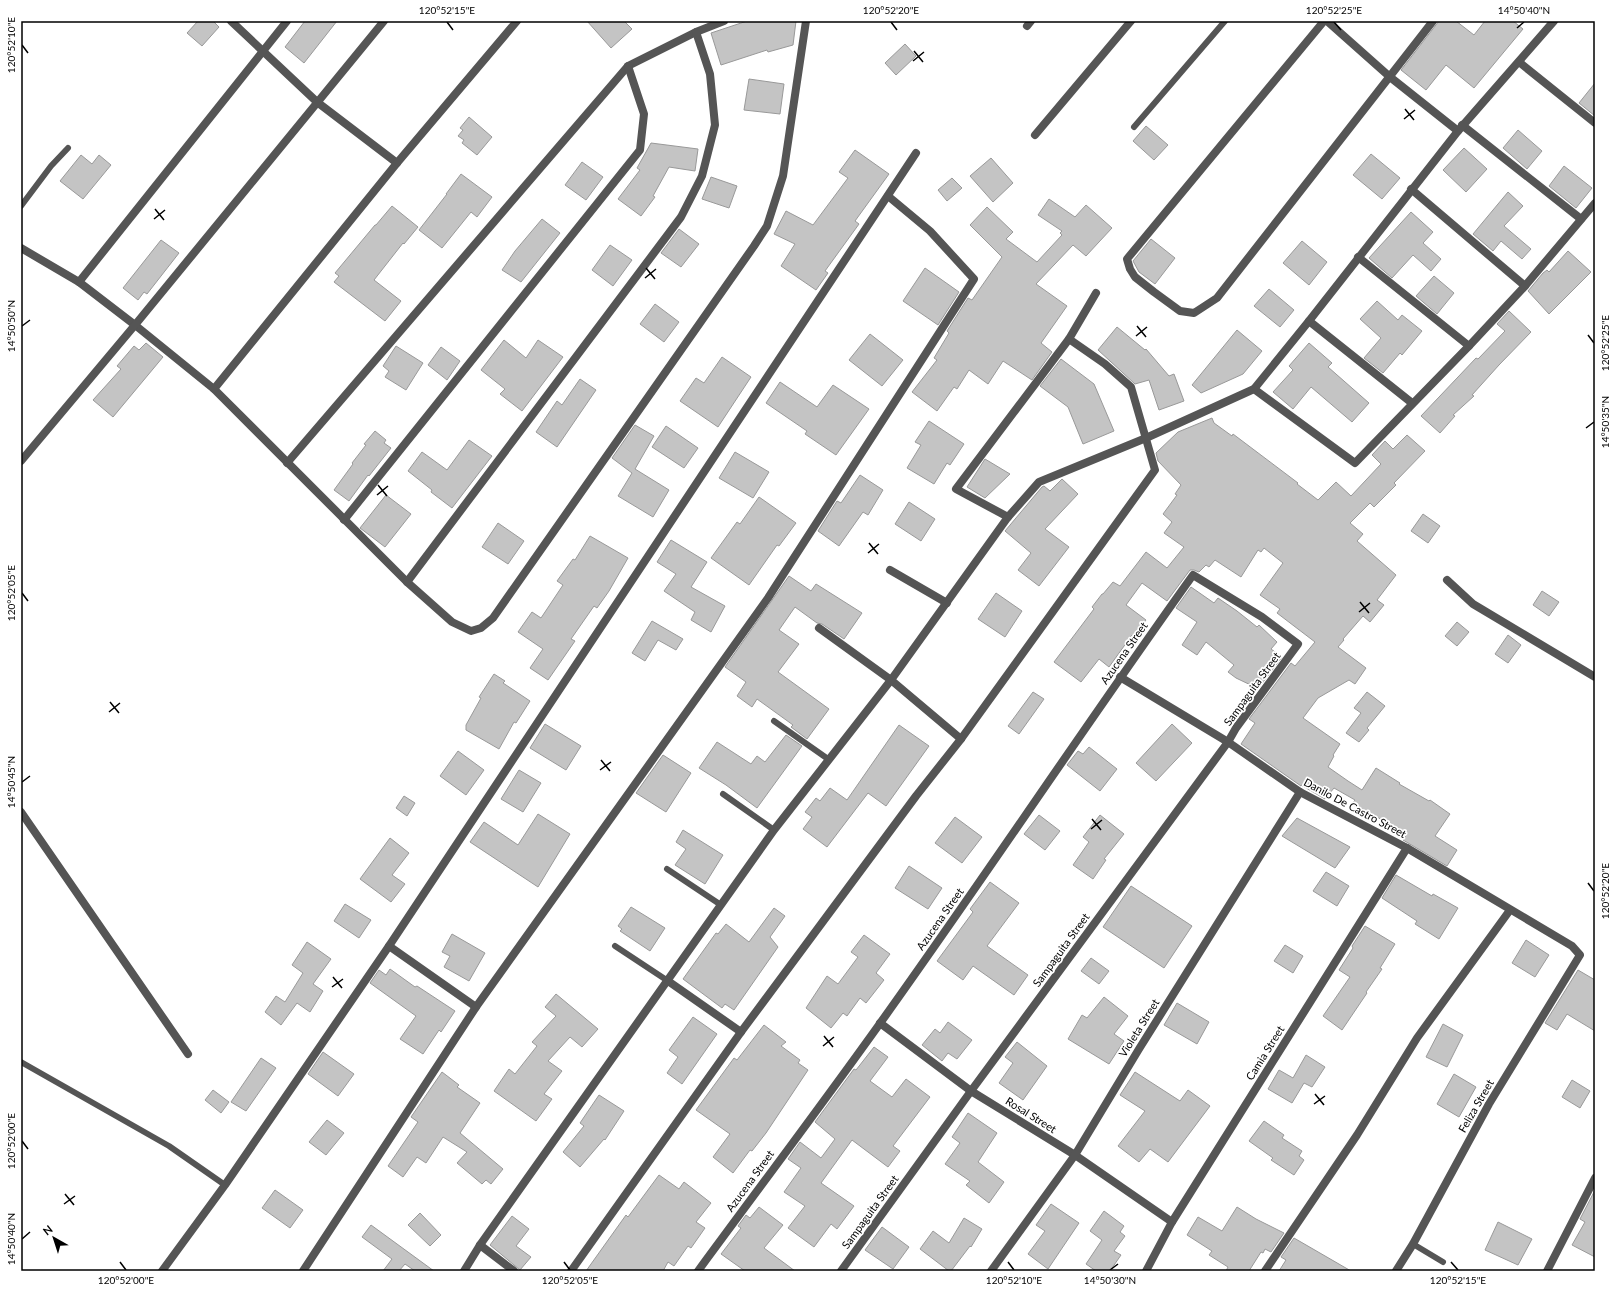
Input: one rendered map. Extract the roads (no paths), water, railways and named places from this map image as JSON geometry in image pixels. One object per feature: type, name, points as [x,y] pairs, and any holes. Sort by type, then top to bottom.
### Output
[{"type":"street","points":[[231,21],[317,102],[397,163]]},
{"type":"street","points":[[79,282],[288,21]]},
{"type":"street","points":[[21,461],[135,325],[384,21]]},
{"type":"street","points":[[214,389],[397,163],[517,21]]},
{"type":"street","points":[[288,463],[628,66],[696,32],[724,21]]},
{"type":"street","points":[[21,248],[79,282],[214,389],[407,582],[452,622],[471,631],[481,628],[493,618],[767,226],[783,176],[806,21]]},
{"type":"street","points":[[1035,135],[1131,21]]},
{"type":"street","points":[[1324,21],[1127,259],[1130,269],[1135,277],[1180,311],[1194,313],[1217,298],[1433,21]]},
{"type":"street","points":[[1327,21],[1390,77],[1581,219]]},
{"type":"street","points":[[464,1271],[480,1245],[774,830],[891,680],[1008,517],[1039,482],[1146,438],[1254,389],[1460,128],[1554,21]]},
{"type":"street","points":[[407,582],[681,217],[692,197],[702,176],[715,125],[710,74],[696,32]]},
{"type":"street","points":[[1519,62],[1595,123]]},
{"type":"street","points":[[344,520],[640,150],[644,114],[628,66]]},
{"type":"street","points":[[162,1271],[225,1185],[389,946],[916,154]]},
{"type":"street","points":[[1412,189],[1525,286]]},
{"type":"street","points":[[303,1271],[476,1007],[768,598],[974,279],[930,231],[888,196]]},
{"type":"street","points":[[1254,389],[1355,463],[1525,286],[1595,203]]},
{"type":"street","points":[[1358,256],[1469,346]]},
{"type":"street","points":[[1008,517],[956,489],[1069,339],[1096,293]]},
{"type":"street","points":[[1309,321],[1412,403]]},
{"type":"street","points":[[571,1271],[741,1032],[916,796],[961,739],[1155,470],[1131,387],[1105,364],[1069,339]]},
{"type":"street","points":[[890,570],[947,602]]},
{"type":"street","name":"Sampaguita Street","points":[[841,1271],[1298,644],[1262,617],[1193,575]]},
{"type":"street","name":"Azucena Street","points":[[698,1271],[880,1023],[1036,802],[1120,677],[1193,575]]},
{"type":"street","points":[[1447,580],[1473,604],[1595,676]]},
{"type":"street","points":[[819,628],[891,680],[961,739]]},
{"type":"street","name":"Danilo De Castro Street","points":[[1120,677],[1228,742],[1300,792],[1407,848],[1572,946],[1580,955]]},
{"type":"street","name":"Violeta Street","points":[[991,1271],[1075,1155],[1139,1049],[1300,792]]},
{"type":"street","points":[[21,812],[188,1054]]},
{"type":"street","name":"Camia Street","points":[[1146,1271],[1172,1222],[1407,848]]},
{"type":"street","points":[[1265,1271],[1357,1135],[1417,1038],[1510,910]]},
{"type":"street","points":[[389,946],[476,1007]]},
{"type":"street","name":"Feliza Street","points":[[1396,1271],[1413,1244],[1489,1104],[1580,955]]},
{"type":"street","points":[[668,981],[741,1032]]},
{"type":"street","name":"Rosal Street","points":[[880,1023],[971,1091],[1075,1155],[1172,1222]]},
{"type":"street","points":[[1547,1271],[1595,1178]]},
{"type":"street","points":[[480,1245],[514,1271]]},
{"type":"lane","points":[[1134,127],[1225,21]]},
{"type":"lane","points":[[21,206],[51,166],[68,148]]},
{"type":"lane","points":[[774,721],[828,759]]},
{"type":"lane","points":[[723,794],[774,830]]},
{"type":"lane","points":[[667,869],[721,906]]},
{"type":"lane","points":[[615,946],[668,981]]},
{"type":"lane","points":[[21,1062],[169,1146],[225,1185]]},
{"type":"lane","points":[[1413,1244],[1443,1262]]}]
